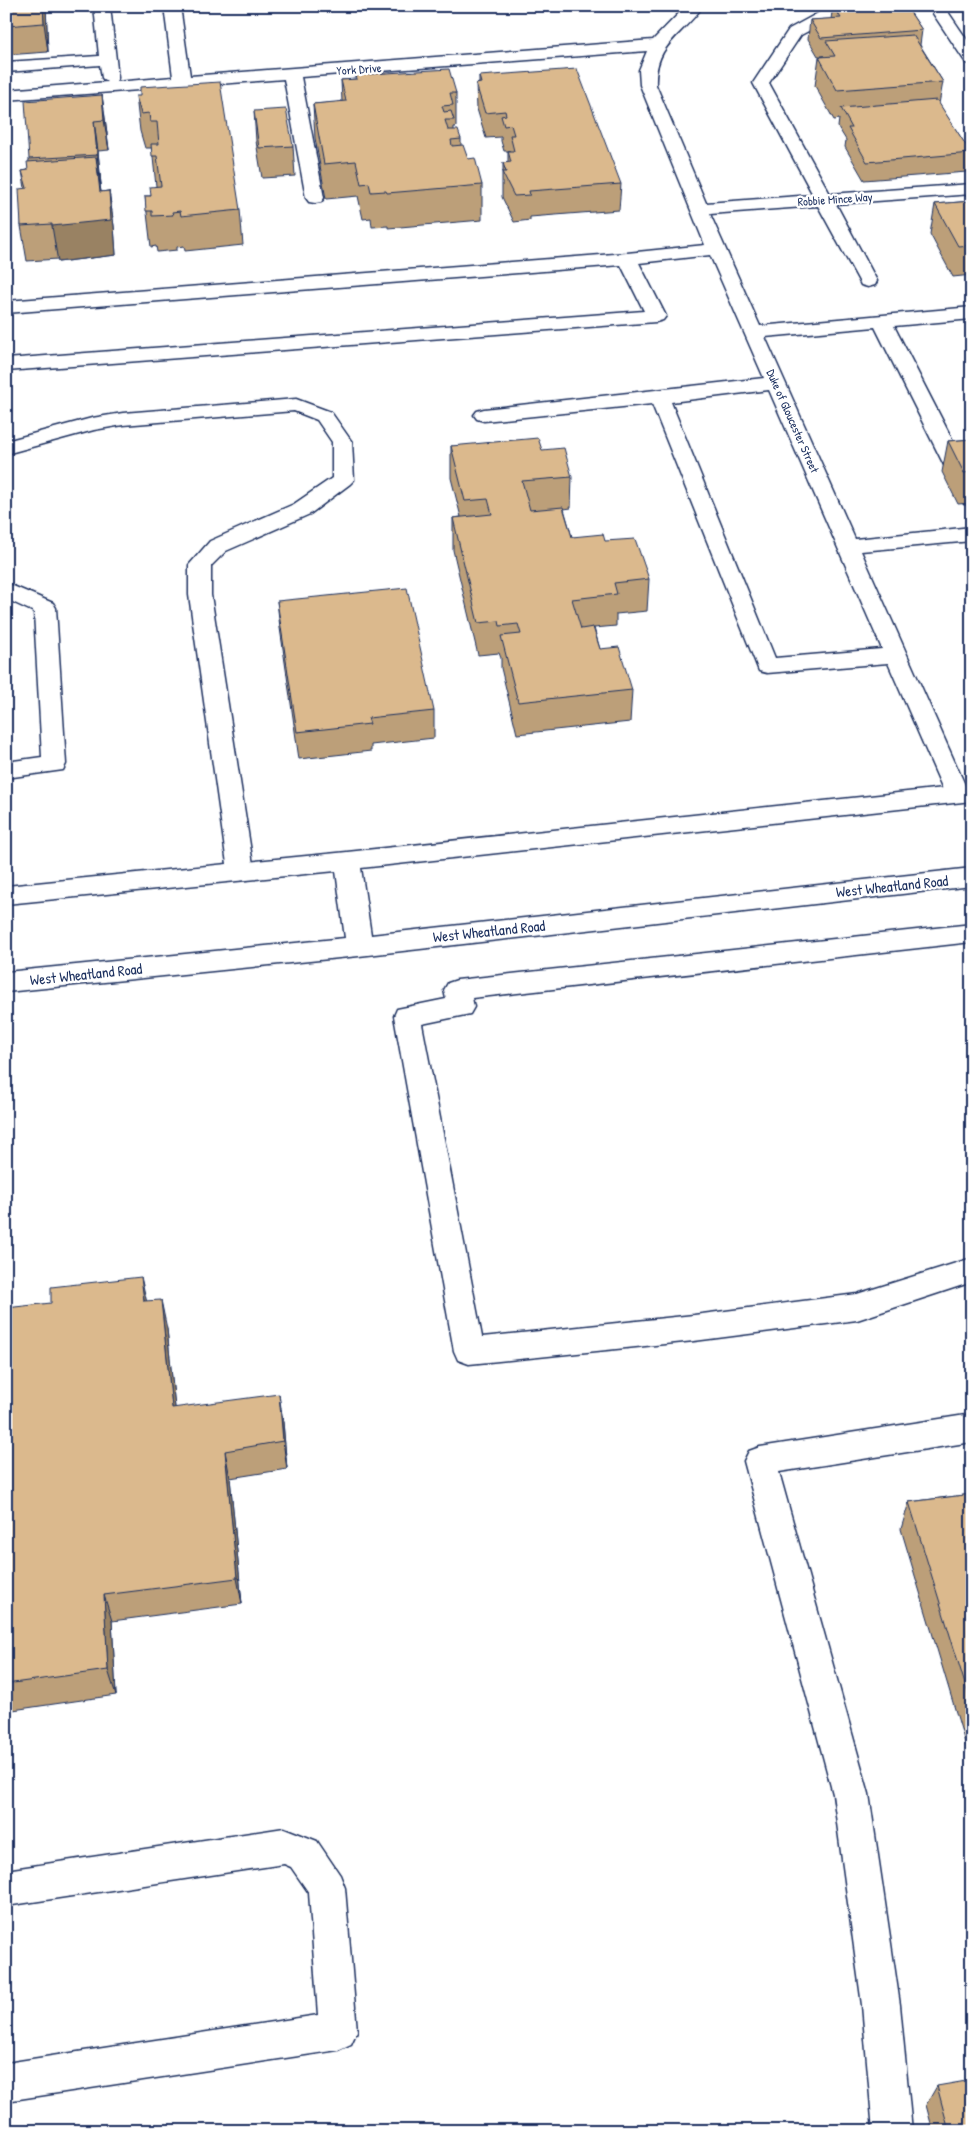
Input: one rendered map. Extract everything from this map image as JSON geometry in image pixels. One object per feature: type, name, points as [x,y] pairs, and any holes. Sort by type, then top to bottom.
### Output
[{"type":"street","points":[[102,6],[111,87]]},
{"type":"street","points":[[172,6],[182,82]]},
{"type":"street","points":[[658,45],[695,6]]},
{"type":"street","points":[[843,6],[795,32],[761,83],[868,281]]},
{"type":"street","points":[[936,6],[972,59]]},
{"type":"street","name":"York Drive","points":[[6,95],[658,45]]},
{"type":"street","name":"Duke of Gloucester Street","points":[[658,45],[647,70],[648,85],[716,249],[896,655],[964,793]]},
{"type":"street","points":[[6,67],[108,60]]},
{"type":"street","points":[[292,74],[315,198]]},
{"type":"street","name":"Robbie Mince Way","points":[[699,208],[972,189]]},
{"type":"street","points":[[6,307],[627,259],[716,249]]},
{"type":"street","points":[[6,365],[656,316],[627,259]]},
{"type":"street","points":[[753,332],[972,313]]},
{"type":"street","points":[[882,321],[972,500]]},
{"type":"street","points":[[484,414],[659,397],[776,383]]},
{"type":"street","points":[[659,397],[767,666],[896,655]]},
{"type":"street","points":[[6,448],[92,424],[123,419],[296,405],[324,416],[342,442],[343,480],[302,509],[218,546],[200,565],[200,595],[240,871]]},
{"type":"street","points":[[848,546],[972,534]]},
{"type":"street","points":[[6,590],[45,608],[54,764],[6,770]]},
{"type":"street","points":[[6,895],[346,861],[964,793]]},
{"type":"street","points":[[346,861],[359,946]]},
{"type":"street","name":"West Wheatland Road","points":[[6,982],[359,946],[972,877]]},
{"type":"street","points":[[972,933],[458,990],[461,1007],[407,1016],[469,1351],[694,1328],[857,1306],[972,1270]]},
{"type":"street","points":[[893,2131],[880,2004],[851,1794],[760,1461],[972,1428]]},
{"type":"street","points":[[6,1888],[284,1846],[304,1854],[326,1888],[338,2031],[6,2082]]},
{"type":"building","points":[[6,6],[43,6],[44,23],[6,26]]},
{"type":"building","points":[[833,6],[906,6],[922,30],[821,38],[810,20],[841,18]]},
{"type":"building","points":[[913,35],[943,82],[837,90],[819,57],[835,56],[826,41]]},
{"type":"building","points":[[449,69],[456,93],[450,93],[453,105],[442,106],[444,112],[451,111],[454,120],[445,120],[448,130],[458,130],[461,139],[451,140],[452,146],[463,145],[468,159],[475,158],[482,185],[387,193],[386,191],[371,192],[369,183],[361,184],[356,161],[324,164],[313,104],[346,101],[341,80],[357,79],[356,75]]},
{"type":"building","points":[[577,69],[621,184],[529,191],[530,195],[514,196],[502,172],[506,172],[503,163],[511,162],[508,151],[514,151],[510,135],[514,135],[511,125],[504,126],[501,116],[506,115],[505,111],[485,113],[476,84],[481,83],[479,76]]},
{"type":"building","points":[[220,82],[240,210],[181,216],[180,211],[172,212],[173,215],[152,216],[152,211],[146,211],[145,196],[151,196],[150,187],[161,186],[157,156],[152,156],[151,144],[159,144],[157,122],[150,122],[149,113],[141,114],[136,96],[140,96],[140,87]]},
{"type":"building","points":[[102,95],[104,120],[94,121],[97,155],[29,159],[25,101]]},
{"type":"building","points":[[937,100],[971,153],[867,162],[848,128],[852,128],[841,108]]},
{"type":"building","points":[[286,109],[293,146],[259,148],[254,111]]},
{"type":"building","points":[[96,157],[100,192],[109,191],[111,220],[52,226],[52,224],[21,226],[19,189],[27,188],[22,171],[28,170],[27,162]]},
{"type":"building","points":[[972,201],[972,245],[958,246],[935,204]]},
{"type":"building","points":[[538,438],[542,450],[564,448],[572,477],[522,481],[530,510],[563,507],[572,537],[603,534],[605,541],[635,539],[649,579],[614,583],[617,594],[572,599],[581,629],[593,627],[600,649],[619,647],[632,690],[518,702],[501,636],[521,634],[518,624],[500,626],[499,621],[478,623],[453,518],[492,514],[488,499],[465,501],[451,446]]},
{"type":"building","points":[[972,439],[972,472],[964,473],[948,441]]},
{"type":"building","points":[[407,588],[434,711],[368,718],[370,724],[297,732],[277,601]]},
{"type":"building","points":[[141,1277],[144,1301],[161,1300],[172,1408],[279,1394],[283,1441],[225,1451],[237,1578],[104,1595],[108,1670],[6,1684],[6,1308],[51,1303],[51,1287]]},
{"type":"building","points":[[972,1494],[972,1707],[909,1502]]},
{"type":"building","points":[[972,2080],[972,2131],[949,2131],[937,2086]]}]
